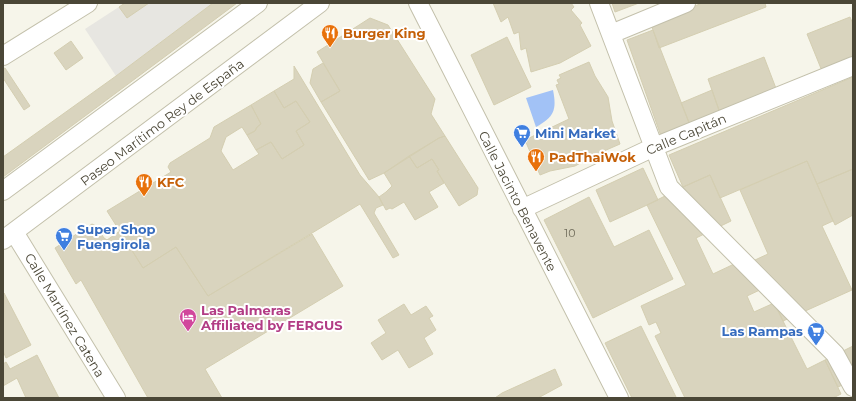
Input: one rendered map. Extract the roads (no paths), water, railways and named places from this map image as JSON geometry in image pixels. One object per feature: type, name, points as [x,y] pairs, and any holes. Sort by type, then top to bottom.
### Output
[{"type":"street","points":[[3,56],[88,3]]},
{"type":"street","points":[[3,191],[258,3]]},
{"type":"street","name":"Paseo Marítimo Rey de España","points":[[8,236],[320,3]]},
{"type":"street","name":"Calle Jacinto Benavente","points":[[418,3],[619,398]]},
{"type":"street","points":[[599,3],[669,187],[835,354],[853,387]]},
{"type":"street","points":[[611,34],[686,3]]},
{"type":"street","name":"Calle Capitán","points":[[522,209],[654,147],[853,66]]},
{"type":"street","name":"Calle Martínez Catena","points":[[8,236],[116,398]]},
{"type":"water","points":[[553,90],[555,103],[553,112],[547,120],[536,127],[526,98]]},
{"type":"place","name":"Burger King","points":[[330,48]]},
{"type":"place","name":"Mini Market","points":[[522,148]]},
{"type":"place","name":"PadThaiWok","points":[[536,172]]},
{"type":"place","name":"KFC","points":[[144,197]]},
{"type":"place","name":"Super Shop Fuengirola","points":[[64,251]]},
{"type":"place","name":"Las Palmeras Affiliated by FERGUS","points":[[188,332]]},
{"type":"place","name":"Las Rampas","points":[[816,346]]}]
